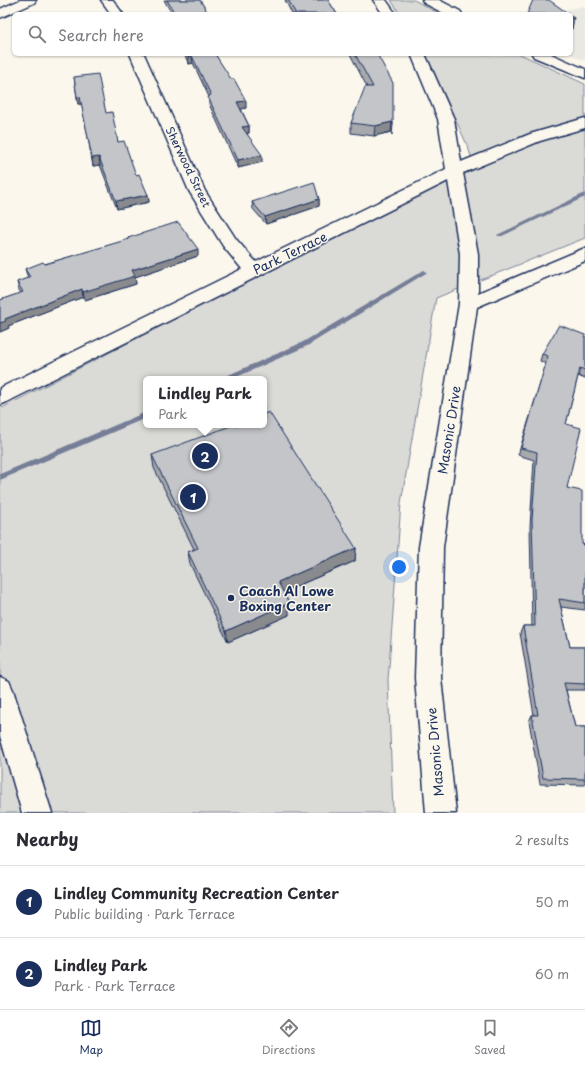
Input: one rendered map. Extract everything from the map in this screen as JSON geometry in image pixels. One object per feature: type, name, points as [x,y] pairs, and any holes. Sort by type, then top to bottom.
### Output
[{"type":"main road","points":[[429,0],[451,12]]},
{"type":"main road","points":[[544,56],[585,74]]},
{"type":"street","points":[[0,14],[30,0]]},
{"type":"street","points":[[108,0],[116,12]]},
{"type":"street","points":[[379,0],[388,12]]},
{"type":"street","name":"Sherwood Street","points":[[138,56],[197,191],[228,242],[254,271]]},
{"type":"street","name":"Masonic Drive","points":[[419,56],[446,119],[469,254],[468,304],[431,547],[428,678],[440,813]]},
{"type":"street","name":"Park Terrace","points":[[0,397],[455,171],[509,147],[557,129],[585,123]]},
{"type":"street","points":[[468,304],[585,254]]},
{"type":"street","points":[[0,690],[37,813]]},
{"type":"shaded area","points":[[391,0],[414,0],[436,12],[399,12]]},
{"type":"shaded area","points":[[585,6],[585,61],[573,55],[573,12],[553,12]]},
{"type":"shaded area","points":[[427,56],[524,56],[585,84],[585,238],[436,298],[401,503],[388,680],[393,813],[0,813],[0,409],[190,311],[475,169],[468,147]]},
{"type":"building","points":[[167,0],[200,0],[207,12],[174,12]]},
{"type":"building","points":[[288,0],[328,0],[336,12],[295,12]]},
{"type":"building","points":[[533,0],[549,0],[566,12],[528,12]]},
{"type":"building","points":[[192,56],[216,56],[231,79],[234,79],[246,101],[237,102],[249,126],[242,127],[262,155],[238,160],[208,97],[211,95]]},
{"type":"building","points":[[356,56],[378,56],[393,83],[393,125],[392,122],[375,126],[351,123],[365,87],[373,87]]},
{"type":"building","points":[[98,74],[106,113],[112,112],[118,142],[124,141],[136,175],[139,174],[148,195],[116,201],[99,157],[92,158],[80,97],[77,97],[74,77]]},
{"type":"building","points":[[314,182],[319,199],[265,217],[252,202]]},
{"type":"building","points":[[178,222],[198,249],[132,270],[135,276],[83,292],[82,289],[5,319],[6,321],[0,323],[0,300],[23,292],[17,282],[30,277],[25,269],[43,262],[45,264],[129,239],[128,238]]},
{"type":"building","points":[[559,325],[585,335],[585,370],[580,368],[566,424],[581,428],[567,488],[582,491],[582,544],[585,545],[585,603],[559,599],[570,647],[585,647],[585,684],[564,683],[575,727],[585,727],[585,779],[543,778],[532,715],[538,715],[523,626],[535,626],[532,520],[537,452],[521,448],[548,356],[542,354]]},
{"type":"building","points":[[269,412],[356,548],[278,582],[289,603],[226,631],[188,552],[198,548],[152,455],[225,428],[267,428],[267,413]]},
{"type":"waterway","points":[[500,235],[585,195]]},
{"type":"waterway","points":[[233,376],[305,344],[424,272]]},
{"type":"waterway","points":[[0,477],[143,416]]},
{"type":"place","name":"Lindley Park","points":[[205,456]]},
{"type":"place","name":"Lindley Community Recreation Center","points":[[193,497]]},
{"type":"place","name":"Coach Al Lowe Boxing Center","points":[[231,598]]}]
